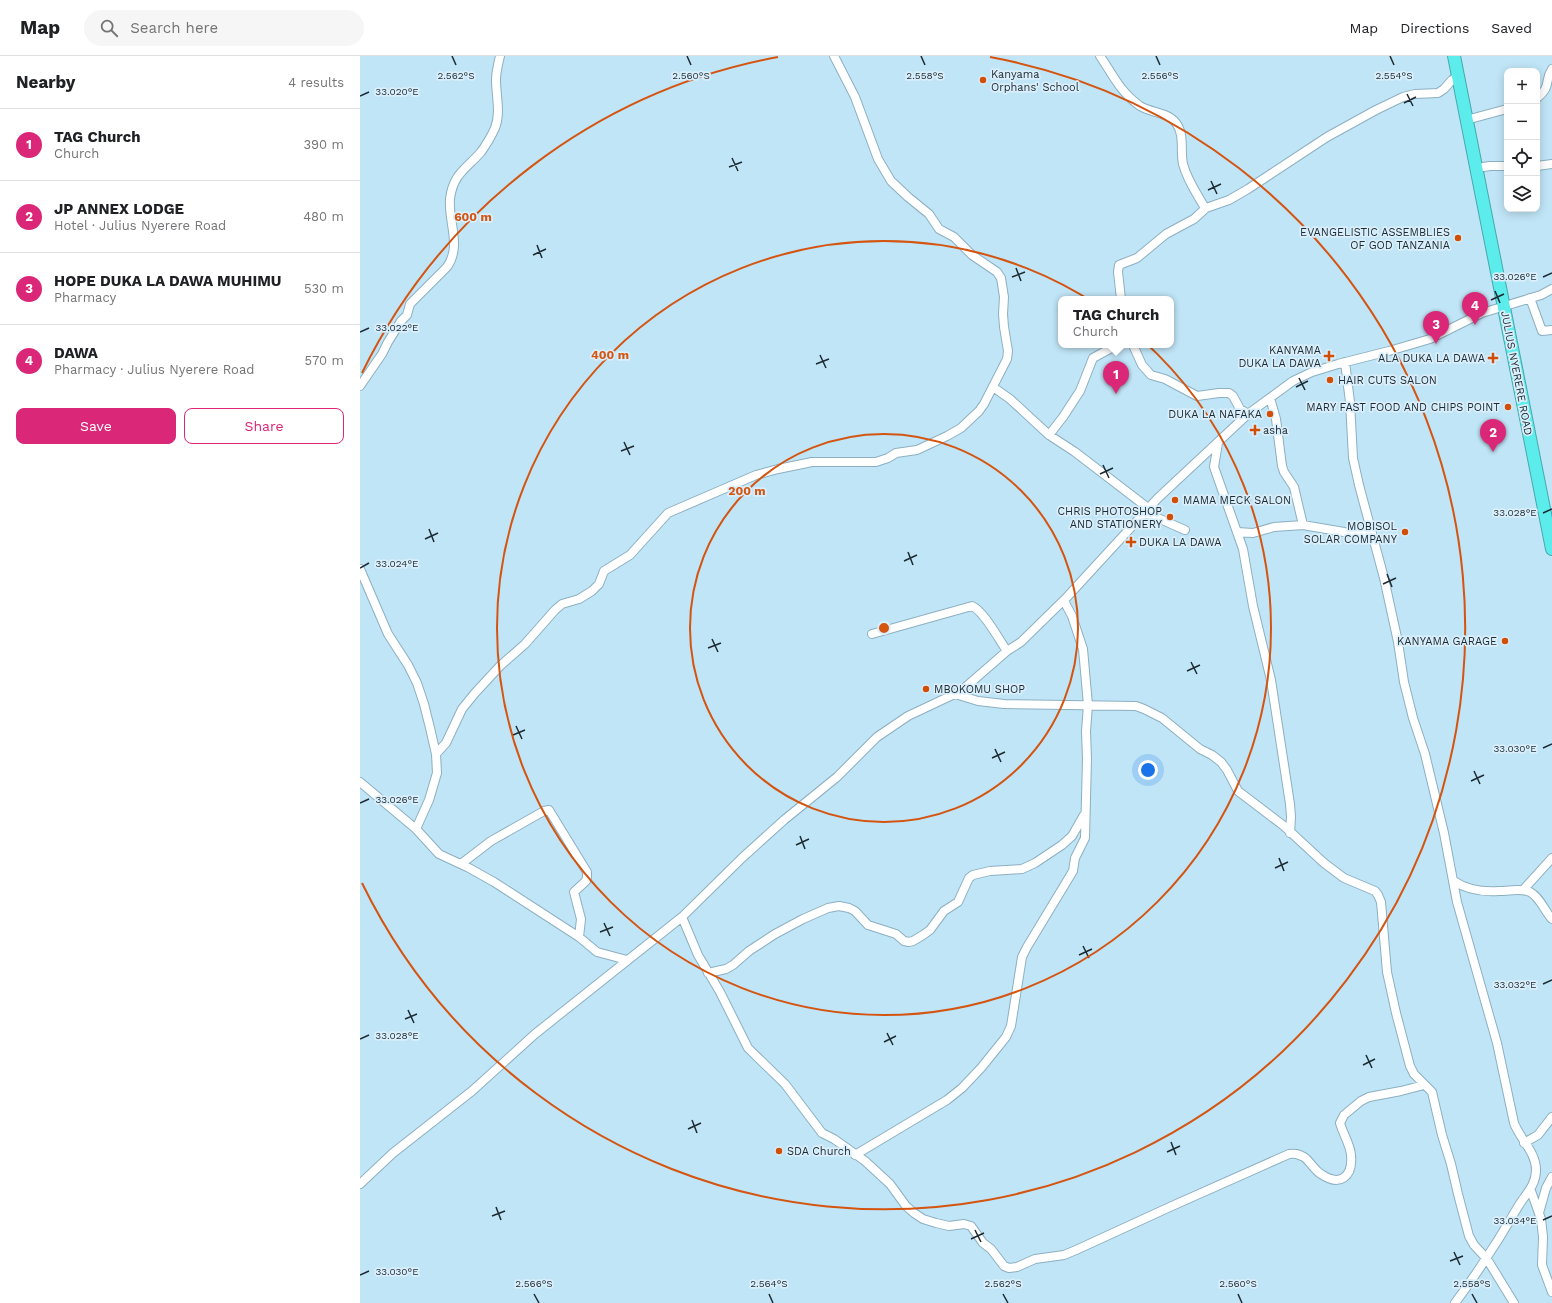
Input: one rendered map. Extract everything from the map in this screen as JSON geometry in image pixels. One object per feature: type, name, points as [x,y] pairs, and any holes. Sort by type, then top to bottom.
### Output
[{"type":"highway","name":"JULIUS NYERERE ROAD","points":[[1454,56],[1552,549]]},
{"type":"street","points":[[360,386],[382,354],[402,319],[407,315],[410,304],[447,267],[449,263],[455,242],[450,219],[452,189],[455,179],[480,152],[496,125],[498,113],[496,80],[500,56]]},
{"type":"street","points":[[436,754],[446,743],[462,709],[500,666],[526,644],[562,604],[579,599],[592,591],[599,584],[604,571],[630,555],[668,513],[756,475],[778,469],[812,462],[876,462],[888,458],[896,453],[917,450],[961,428],[980,411],[993,387],[1006,359],[1008,351],[1004,326],[1004,297],[1001,278],[997,272],[972,255],[954,237],[939,229],[929,214],[891,181],[878,159],[855,97],[834,56]]},
{"type":"street","points":[[1100,56],[1116,82],[1127,96],[1142,107],[1169,116],[1175,121],[1181,130],[1184,165],[1188,180],[1205,208]]},
{"type":"street","points":[[1540,95],[1548,88],[1552,69]]},
{"type":"street","points":[[1122,296],[1118,272],[1119,265],[1140,255],[1166,234],[1194,219],[1205,208],[1229,200],[1248,190],[1327,137],[1391,102],[1414,94],[1438,93],[1458,76]]},
{"type":"street","points":[[1466,120],[1504,110]]},
{"type":"street","points":[[1540,166],[1552,164]]},
{"type":"street","points":[[1477,168],[1504,166]]},
{"type":"street","points":[[360,1184],[393,1153],[472,1091],[535,1034],[682,917],[742,858],[784,820],[838,777],[877,738],[908,716],[955,694],[1031,633],[1064,601],[1146,510],[1248,414],[1299,378],[1312,372],[1430,339],[1482,313],[1541,295],[1552,289]]},
{"type":"street","points":[[1530,298],[1542,332],[1552,330]]},
{"type":"street","points":[[1049,435],[1080,391],[1092,360],[1096,356],[1111,348]]},
{"type":"street","points":[[1134,348],[1142,365],[1151,375],[1165,380],[1190,394],[1198,396],[1229,393],[1233,396],[1240,409],[1248,414]]},
{"type":"street","points":[[1346,362],[1353,458],[1384,578],[1398,642],[1404,682],[1413,718],[1425,754],[1444,833],[1457,902],[1497,1043],[1514,1123],[1533,1157],[1536,1169],[1531,1191],[1519,1205],[1487,1259],[1454,1303]]},
{"type":"street","points":[[993,387],[1010,399],[1049,435],[1074,452],[1146,510],[1185,530]]},
{"type":"street","points":[[1270,398],[1276,419],[1282,466],[1294,487],[1303,525]]},
{"type":"street","points":[[1218,443],[1214,467],[1242,549],[1253,606],[1271,680],[1290,804],[1290,833]]},
{"type":"street","points":[[1237,532],[1253,533],[1274,527],[1303,525],[1372,535]]},
{"type":"street","points":[[360,569],[388,634],[408,665],[417,683],[424,704],[436,754],[437,773],[435,784],[416,829]]},
{"type":"street","points":[[855,1155],[952,1096],[973,1078],[1006,1037],[1012,1020],[1022,957],[1074,871],[1076,858],[1085,838],[1086,731],[1088,705],[1083,649],[1072,616],[1064,601]]},
{"type":"street","points":[[872,634],[972,606],[980,612],[1007,651]]},
{"type":"street","points":[[955,694],[978,701],[1004,704],[1136,706],[1162,718],[1200,749],[1212,755],[1221,762],[1238,790],[1284,826],[1324,863],[1344,878],[1375,891],[1381,902],[1387,972],[1410,1066],[1414,1074],[1430,1089],[1434,1096],[1442,1135],[1451,1164],[1466,1228],[1474,1245],[1487,1259],[1514,1303]]},
{"type":"street","points":[[360,782],[416,829],[439,854],[494,882],[597,952],[628,960]]},
{"type":"street","points":[[461,864],[491,841],[544,811],[549,810],[587,872],[588,877],[586,881],[574,892],[581,919],[581,927],[578,938]]},
{"type":"street","points":[[708,973],[726,969],[775,934],[828,908],[839,906],[849,908],[868,925],[896,934],[904,941],[913,941],[923,936],[930,930],[944,911],[958,902],[969,878],[973,875],[990,871],[1022,869],[1035,863],[1072,836],[1086,813]]},
{"type":"street","points":[[1523,890],[1552,858]]},
{"type":"street","points":[[1454,881],[1461,886],[1482,891],[1523,890],[1531,893],[1535,896],[1552,919]]},
{"type":"street","points":[[682,917],[708,973],[720,992],[748,1048],[785,1084],[816,1126],[822,1132],[865,1161],[890,1184],[906,1206],[914,1213],[923,1219],[949,1226],[964,1224],[971,1226],[979,1238],[991,1249],[1004,1266],[1009,1268],[1013,1268],[1035,1259],[1064,1255],[1289,1154],[1299,1154],[1306,1158],[1320,1174],[1328,1178],[1335,1180],[1344,1179],[1349,1173],[1351,1165],[1349,1148],[1340,1123],[1344,1115],[1361,1101],[1369,1097],[1401,1092],[1424,1085]]},
{"type":"street","points":[[1524,1143],[1538,1136],[1552,1117]]},
{"type":"street","points":[[1540,1213],[1546,1188],[1552,1178]]},
{"type":"street","points":[[1531,1191],[1540,1213],[1543,1237],[1542,1265],[1552,1292]]},
{"type":"place","name":"Kanyama Orphans' School","points":[[983,80]]},
{"type":"place","name":"EVANGELISTIC ASSEMBLIES OF GOD TANZANIA","points":[[1458,238]]},
{"type":"place","name":"DAWA","points":[[1475,325]]},
{"type":"place","name":"HOPE DUKA LA DAWA MUHIMU","points":[[1436,344]]},
{"type":"place","name":"KANYAMA DUKA LA DAWA","points":[[1329,356]]},
{"type":"place","name":"ALA DUKA LA DAWA","points":[[1493,358]]},
{"type":"place","name":"HAIR CUTS SALON","points":[[1330,380]]},
{"type":"place","name":"TAG Church","points":[[1116,394]]},
{"type":"place","name":"MARY FAST FOOD AND CHIPS POINT","points":[[1508,407]]},
{"type":"place","name":"DUKA LA NAFAKA","points":[[1270,414]]},
{"type":"place","name":"asha","points":[[1255,430]]},
{"type":"place","name":"JP ANNEX LODGE","points":[[1493,452]]},
{"type":"place","name":"MAMA MECK SALON","points":[[1175,500]]},
{"type":"place","name":"CHRIS PHOTOSHOP AND STATIONERY","points":[[1170,517]]},
{"type":"place","name":"MOBISOL SOLAR COMPANY","points":[[1405,532]]},
{"type":"place","name":"DUKA LA DAWA","points":[[1131,542]]},
{"type":"place","name":"KANYAMA GARAGE","points":[[1505,641]]},
{"type":"place","name":"MBOKOMU SHOP","points":[[926,689]]},
{"type":"place","name":"SDA Church","points":[[779,1151]]}]
